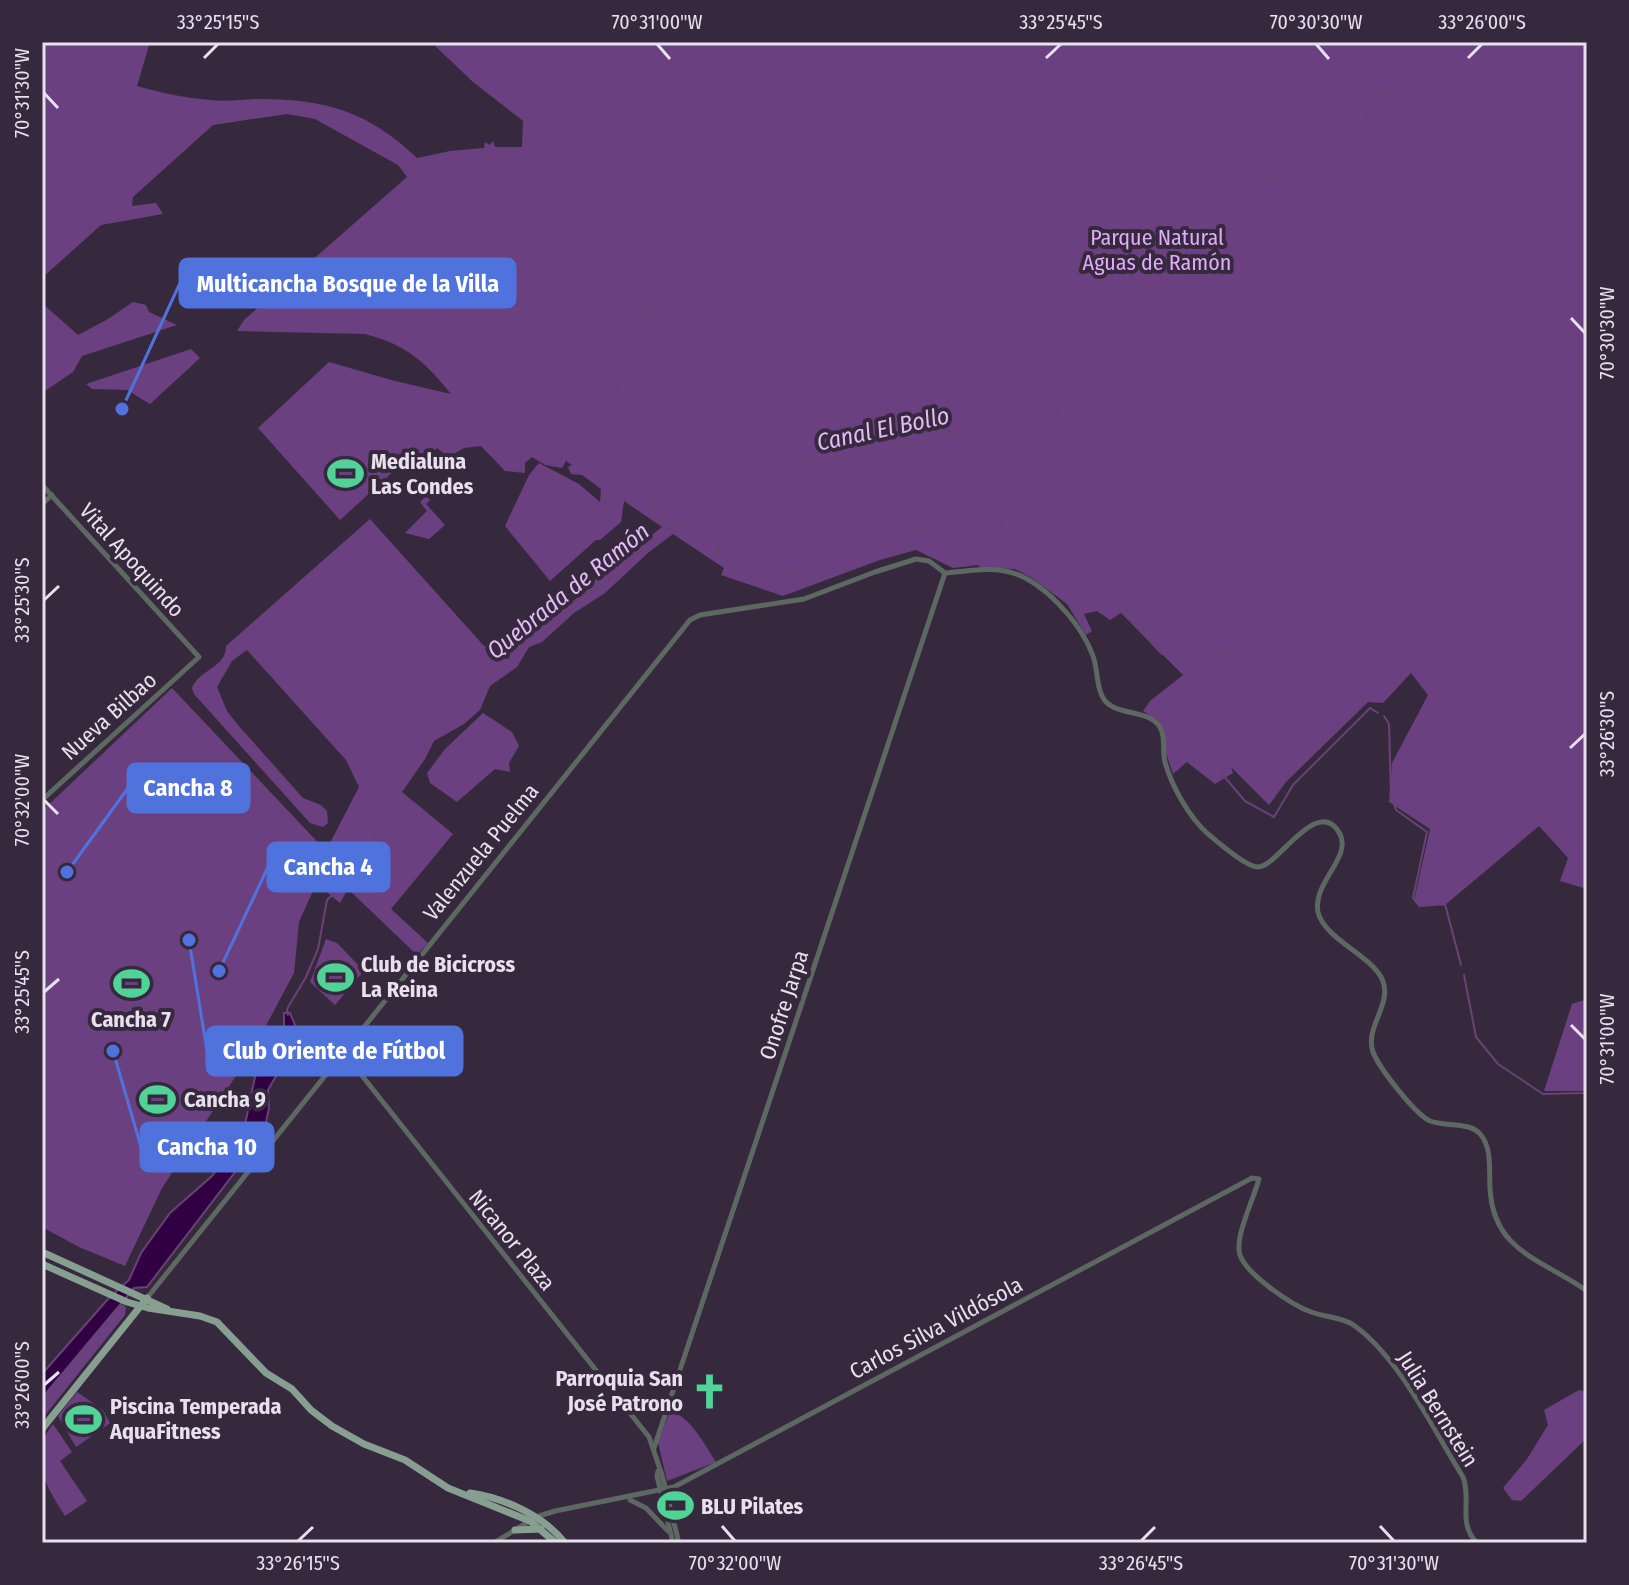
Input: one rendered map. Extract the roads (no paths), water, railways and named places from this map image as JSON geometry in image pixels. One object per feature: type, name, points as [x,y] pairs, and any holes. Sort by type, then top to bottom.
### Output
[{"type":"main road","points":[[42,1252],[175,1312]]},
{"type":"main road","points":[[42,1264],[127,1302],[217,1322],[266,1373],[292,1389],[324,1421],[364,1444],[410,1463],[456,1491],[489,1497],[552,1528],[565,1543]]},
{"type":"main road","name":"Valenzuela Puelma","points":[[42,1429],[147,1298]]},
{"type":"main road","points":[[533,1519],[556,1543]]},
{"type":"main road","points":[[515,1530],[544,1530]]},
{"type":"street","name":"Vital Apoquindo","points":[[42,485],[199,657]]},
{"type":"street","points":[[42,504],[52,495]]},
{"type":"street","name":"Valenzuela Puelma","points":[[147,1298],[690,620],[700,615],[804,599],[916,559],[929,561],[945,573]]},
{"type":"street","points":[[945,573],[979,570],[1013,572],[1035,584],[1060,606],[1091,649],[1103,697],[1111,705],[1140,714],[1158,724],[1162,731],[1166,765],[1188,811],[1208,833],[1249,865],[1268,865],[1294,838],[1313,825],[1323,823],[1336,829],[1342,840],[1340,854],[1323,883],[1318,909],[1324,924],[1376,970],[1382,980],[1384,999],[1371,1041],[1375,1055],[1422,1117],[1474,1129],[1481,1134],[1488,1154],[1491,1208],[1503,1234],[1517,1248],[1587,1291]]},
{"type":"street","name":"Onofre Jarpa","points":[[654,1448],[945,573]]},
{"type":"street","name":"Nueva Bilbao","points":[[42,800],[199,657]]},
{"type":"street","name":"Nicanor Plaza","points":[[344,1053],[649,1437],[654,1448]]},
{"type":"street","name":"Carlos Silva Vildósola","points":[[494,1543],[533,1519],[555,1511],[663,1491],[1221,1194],[1252,1178],[1259,1179]]},
{"type":"street","name":"Julia Bernstein","points":[[1259,1179],[1239,1242],[1242,1260],[1289,1300],[1311,1312],[1352,1324],[1391,1359],[1463,1477],[1467,1494],[1466,1527],[1477,1543]]},
{"type":"street","points":[[654,1448],[673,1543]]},
{"type":"street","points":[[663,1491],[679,1543]]},
{"type":"street","points":[[625,1499],[646,1508],[679,1543]]},
{"type":"waterway","name":"Quebrada de Ramón","points":[[288,1015],[287,1009],[318,949],[327,900],[362,867],[372,850],[375,815],[387,793],[412,766],[437,726],[469,704],[494,670],[565,614],[576,600],[608,582],[671,527],[686,524],[709,535],[719,545],[719,554],[726,559],[743,558],[770,578],[792,572],[802,578],[810,574],[819,549],[825,546],[893,536],[933,525],[950,506],[980,499],[990,489],[1018,484],[1032,470],[1034,448],[1049,432],[1058,409],[1053,402],[1054,393],[1070,391],[1077,360],[1121,360],[1161,352],[1179,296],[1210,270],[1211,249],[1228,231],[1246,229],[1253,219],[1253,203],[1265,181],[1288,172],[1290,147],[1301,142],[1335,155],[1348,148],[1366,124],[1364,106],[1380,93],[1410,82],[1428,62],[1447,67],[1464,42]]},
{"type":"waterway","name":"Quebrada de Ramón","points":[[1485,42],[1491,42]]},
{"type":"waterway","name":"Canal El Bollo","points":[[42,50],[63,57]]},
{"type":"waterway","name":"Canal El Bollo","points":[[631,303],[670,318],[682,360],[691,378],[710,389],[752,427],[788,452],[811,462],[928,441],[998,422],[1018,430]]},
{"type":"waterway","points":[[642,310],[649,316],[652,326],[619,381],[614,408],[627,440],[658,481],[656,492],[649,500],[662,514],[669,528]]},
{"type":"waterway","name":"Canal El Bollo","points":[[1031,494],[1001,524],[1020,544],[1053,559],[1114,603],[1162,654],[1191,659],[1227,654],[1205,711],[1207,731],[1222,774],[1245,801],[1274,817],[1293,785],[1370,708],[1378,713]]},
{"type":"waterway","name":"Canal El Bollo","points":[[1384,716],[1389,724],[1391,796],[1396,810],[1427,832],[1413,898],[1419,905],[1445,904],[1461,965]]},
{"type":"waterway","name":"Canal El Bollo","points":[[1464,975],[1476,1037],[1498,1064],[1543,1094],[1587,1093]]},
{"type":"place","name":"Multicancha Bosque de la Villa","points":[[122,409]]},
{"type":"place","name":"Medialuna Las Condes","points":[[345,474]]},
{"type":"place","name":"Cancha 8","points":[[67,872]]},
{"type":"place","name":"Club Oriente de Fútbol","points":[[189,940]]},
{"type":"place","name":"Cancha 4","points":[[219,971]]},
{"type":"place","name":"Club de Bicicross La Reina","points":[[335,977]]},
{"type":"place","name":"Cancha 7","points":[[131,983]]},
{"type":"place","name":"Cancha 10","points":[[113,1051]]},
{"type":"place","name":"Cancha 9","points":[[158,1099]]},
{"type":"place","name":"Parroquia San José Patrono","points":[[709,1391]]},
{"type":"place","name":"Piscina Temperada AquaFitness","points":[[84,1419]]},
{"type":"place","name":"BLU Pilates","points":[[675,1506]]},
{"type":"park label","name":"Parque Natural Aguas de Ramón","points":[[1157,250]]}]
